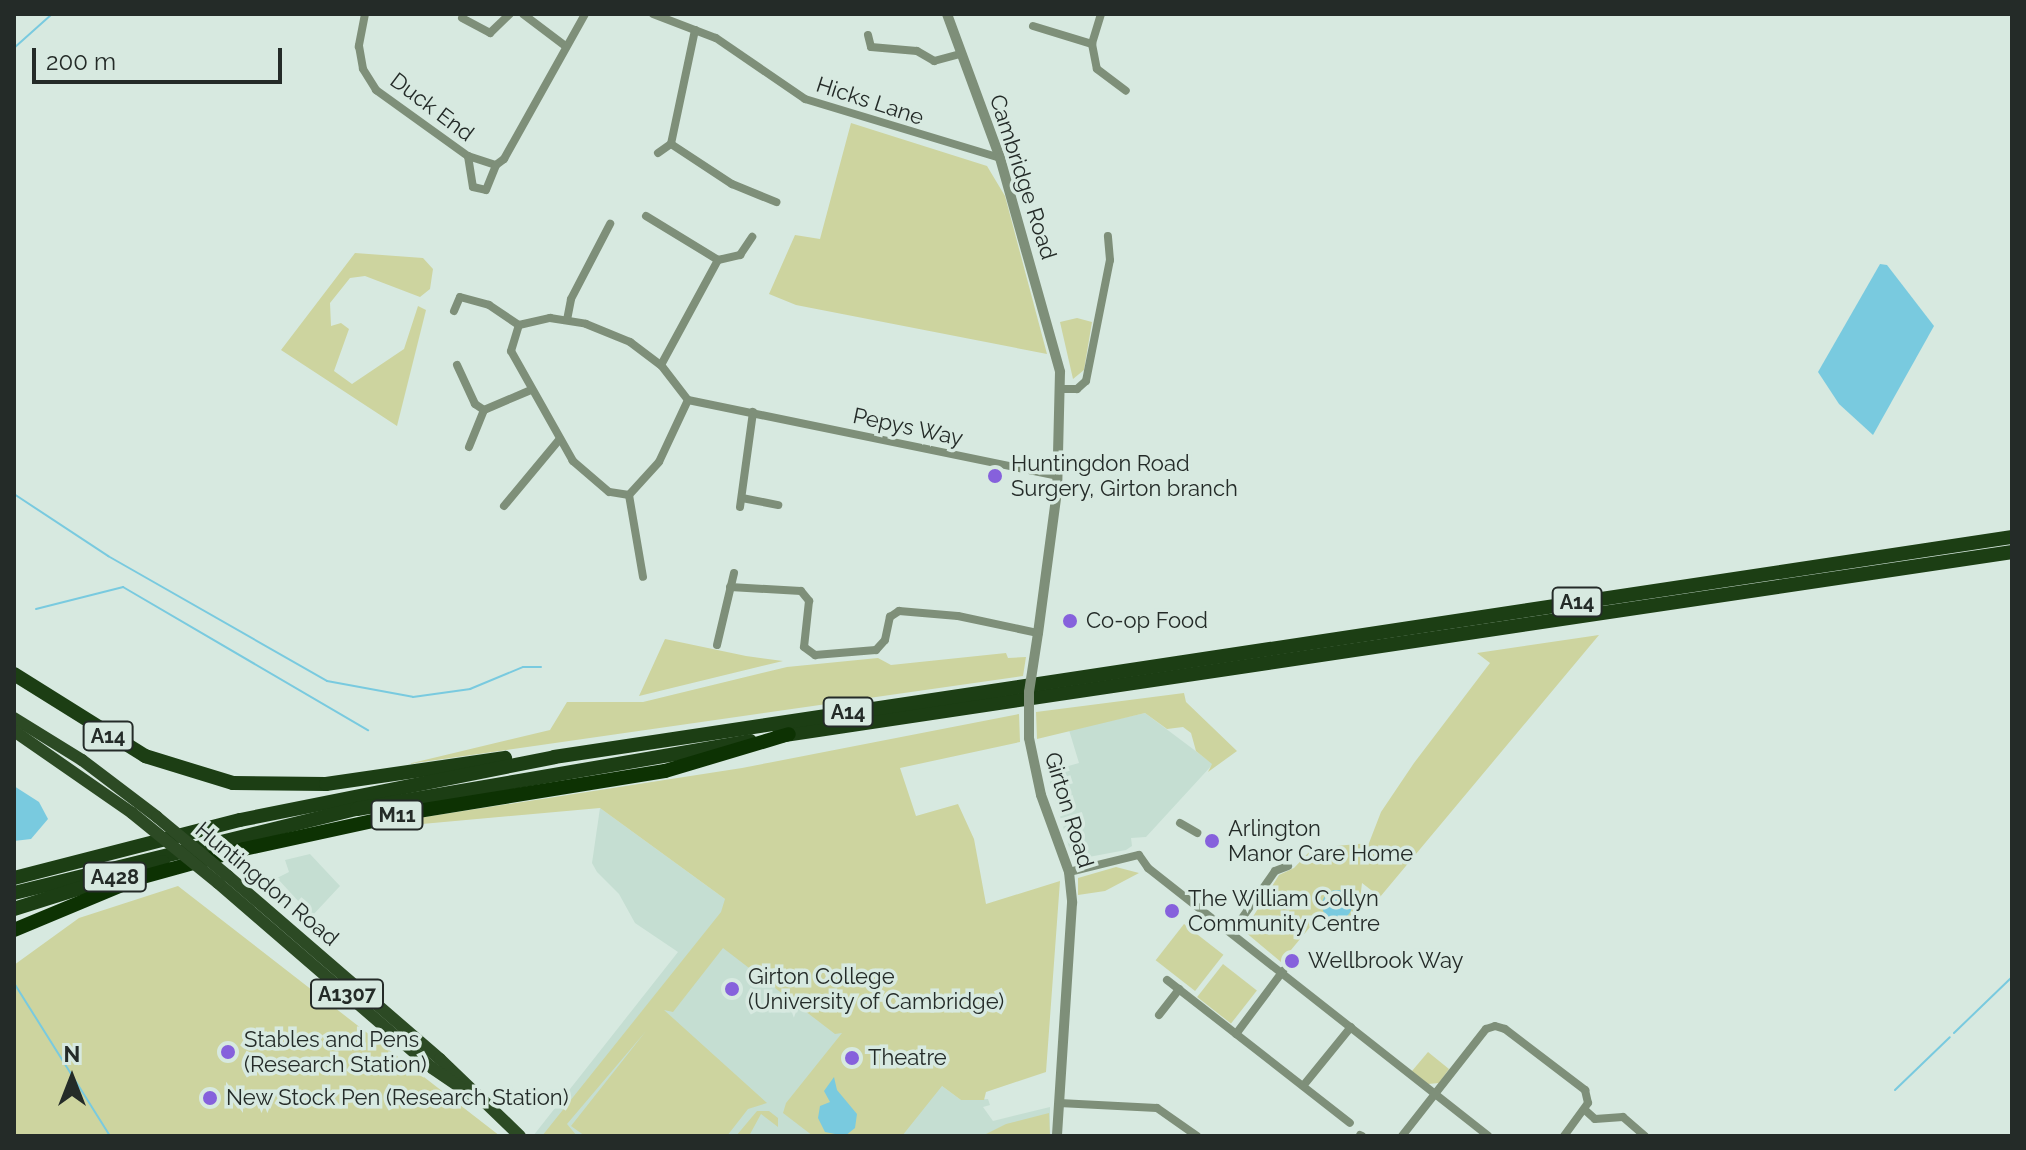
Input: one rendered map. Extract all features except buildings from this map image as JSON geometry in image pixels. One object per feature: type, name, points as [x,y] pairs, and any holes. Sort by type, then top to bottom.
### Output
[{"type":"highway","name":"A14","points":[[14,878],[240,820],[554,757],[2012,537]]},
{"type":"highway","name":"A14","points":[[14,893],[214,840],[357,809],[789,734],[2012,552]]},
{"type":"highway","name":"A14","points":[[14,674],[145,756],[233,783],[296,786],[483,760],[554,757]]},
{"type":"highway","name":"M11","points":[[14,930],[139,878],[259,845],[418,811],[665,771],[789,734]]},
{"type":"highway","name":"A428","points":[[14,909],[191,853],[214,840]]},
{"type":"main road","name":"Huntingdon Road","points":[[14,718],[82,760],[157,817],[469,1096],[480,1098],[520,1136]]},
{"type":"main road","name":"Huntingdon Road","points":[[14,731],[223,879]]},
{"type":"street","name":"Duck End","points":[[365,14],[359,46],[363,69],[376,90],[468,156],[496,165]]},
{"type":"street","points":[[462,18],[490,33],[510,14]]},
{"type":"street","points":[[523,14],[564,45]]},
{"type":"street","points":[[468,156],[473,187],[486,190],[496,165],[504,159],[564,45],[585,14]]},
{"type":"street","name":"Hicks Lane","points":[[653,14],[695,30],[805,99],[1000,158]]},
{"type":"street","name":"Cambridge Road","points":[[947,14],[1000,158],[1056,354]]},
{"type":"street","points":[[1101,14],[1092,44],[1099,73],[1126,91]]},
{"type":"street","points":[[1033,26],[1092,44]]},
{"type":"street","points":[[658,153],[671,144],[695,30]]},
{"type":"street","points":[[868,35],[871,47],[917,51],[934,61],[961,54]]},
{"type":"street","points":[[671,144],[732,184],[776,202]]},
{"type":"street","points":[[646,216],[718,260],[740,255],[752,237]]},
{"type":"street","points":[[567,320],[571,299],[610,224]]},
{"type":"street","points":[[1060,389],[1077,389],[1086,381],[1110,260],[1108,236]]},
{"type":"street","points":[[661,365],[718,260]]},
{"type":"street","points":[[454,311],[460,297],[496,309],[519,325]]},
{"type":"street","points":[[519,325],[534,319],[567,320],[630,342],[661,365],[688,400],[659,462],[629,495]]},
{"type":"street","points":[[519,325],[511,351],[559,440],[588,477],[609,492],[629,495]]},
{"type":"street","name":"Girton Road","points":[[1056,354],[1060,389],[1057,476],[1029,692],[1029,738],[1041,795],[1069,872],[1071,952],[1057,1136]]},
{"type":"street","points":[[457,365],[475,404],[484,410]]},
{"type":"street","points":[[469,447],[484,410],[531,390]]},
{"type":"street","name":"Pepys Way","points":[[688,400],[1057,476]]},
{"type":"street","points":[[753,412],[741,502],[778,505]]},
{"type":"street","points":[[504,506],[559,440]]},
{"type":"street","points":[[629,495],[643,577]]},
{"type":"street","points":[[717,645],[734,573]]},
{"type":"street","points":[[730,587],[801,591],[809,601],[804,647],[815,655],[876,650],[885,640],[890,617],[899,611],[958,616],[1038,633]]},
{"type":"street","points":[[1180,823],[1197,833]]},
{"type":"street","points":[[1069,872],[1139,855],[1148,868],[1233,931],[1488,1136]]},
{"type":"street","points":[[1233,931],[1275,871],[1288,866]]},
{"type":"street","points":[[1236,1034],[1283,971]]},
{"type":"street","points":[[1167,980],[1350,1123]]},
{"type":"street","points":[[1159,1015],[1179,989]]},
{"type":"street","points":[[1303,1086],[1351,1027]]},
{"type":"street","points":[[1402,1136],[1486,1029],[1500,1027],[1585,1090],[1585,1110],[1564,1136]]},
{"type":"street","points":[[1059,1103],[1157,1108],[1197,1136]]},
{"type":"street","points":[[1585,1110],[1599,1120],[1623,1117],[1645,1136]]},
{"type":"shaded area","points":[[1145,713],[1213,764],[1146,837],[1131,838],[1132,846],[1126,850],[1078,859],[1069,847],[1047,772],[1079,763],[1069,730]]},
{"type":"shaded area","name":"Girton College (University of Cambridge)","points":[[600,808],[725,899],[961,1100],[988,1099],[990,1105],[983,1107],[993,1121],[1050,1107],[1050,1136],[533,1136],[678,952],[635,923],[619,894],[592,863]]},
{"type":"shaded area","points":[[310,854],[340,886],[312,916],[277,878],[289,872],[285,860]]},
{"type":"green space","points":[[851,123],[987,166],[1005,196],[1047,354],[796,305],[769,294],[795,235],[820,239]]},
{"type":"green space","points":[[355,253],[423,258],[433,269],[430,289],[420,297],[365,276],[350,278],[330,303],[331,326],[341,323],[349,329],[334,371],[352,384],[404,349],[418,306],[426,310],[397,426],[281,350]]},
{"type":"green space","points":[[1077,318],[1092,322],[1084,370],[1073,379],[1060,322]]},
{"type":"green space","points":[[1599,635],[1380,897],[1362,883],[1359,908],[1340,931],[1320,915],[1281,962],[1244,931],[1279,875],[1294,868],[1313,848],[1369,843],[1381,812],[1490,663],[1477,653]]},
{"type":"green space","points":[[665,639],[746,656],[783,661],[639,696]]},
{"type":"green space","points":[[1006,653],[1008,658],[1026,657],[1023,676],[408,764],[550,730],[567,702],[643,702],[787,667],[878,658],[891,665]]},
{"type":"green space","points":[[1184,693],[1186,702],[1237,751],[1208,772],[1212,764],[1196,751],[1191,733],[1183,727],[1167,729],[1145,713],[1037,739],[1036,712]]},
{"type":"green space","points":[[1019,714],[1020,742],[900,768],[916,816],[958,804],[974,839],[986,904],[1060,881],[1046,1072],[986,1092],[984,1100],[961,1100],[942,1086],[902,1136],[813,1136],[783,1113],[786,1103],[842,1033],[835,1034],[723,948],[673,1012],[664,1010],[767,1103],[748,1109],[727,1136],[585,1136],[571,1126],[646,1031],[567,1124],[577,1136],[542,1136],[721,912],[725,899],[600,808],[400,826],[399,821],[742,768]]},
{"type":"green space","points":[[1116,867],[1139,873],[1105,891],[1078,895],[1078,878]]},
{"type":"green space","points":[[178,886],[500,1136],[14,1136],[14,965],[79,918]]},
{"type":"green space","points":[[1184,924],[1223,955],[1195,991],[1156,960]]},
{"type":"green space","points":[[1223,964],[1257,990],[1231,1024],[1197,997]]},
{"type":"green space","points":[[1428,1052],[1449,1069],[1439,1083],[1428,1084],[1412,1071]]},
{"type":"green space","points":[[757,1111],[769,1111],[778,1118],[778,1127],[761,1114],[749,1136],[736,1136]]},
{"type":"green space","points":[[1049,1113],[1050,1136],[982,1136],[1006,1124]]},
{"type":"water","points":[[1880,264],[1887,265],[1934,326],[1873,435],[1839,404],[1818,372]]},
{"type":"water","points":[[14,786],[39,802],[48,819],[31,839],[14,841]]},
{"type":"water","points":[[1337,890],[1347,895],[1352,905],[1347,915],[1337,920],[1327,915],[1322,905],[1327,895]]},
{"type":"water","points":[[834,1077],[837,1090],[857,1114],[855,1128],[845,1136],[825,1132],[818,1118],[820,1106],[830,1102],[824,1091]]},
{"type":"waterway","points":[[14,48],[52,14]]},
{"type":"waterway","points":[[14,494],[108,556],[327,681],[413,697],[470,689],[523,667],[541,667]]},
{"type":"waterway","points":[[36,609],[123,587],[368,730]]},
{"type":"waterway","points":[[1954,1033],[2012,977]]},
{"type":"waterway","points":[[14,983],[110,1136]]},
{"type":"waterway","points":[[1895,1090],[1950,1037]]},
{"type":"place","name":"Huntingdon Road Surgery, Girton branch","points":[[995,476]]},
{"type":"place","name":"Co-op Food","points":[[1070,621]]},
{"type":"place","name":"Arlington Manor Care Home","points":[[1212,841]]},
{"type":"place","name":"The William Collyn Community Centre","points":[[1172,911]]},
{"type":"place","name":"Wellbrook Way","points":[[1292,961]]},
{"type":"place","name":"Girton College (University of Cambridge)","points":[[732,989]]},
{"type":"place","name":"Stables and Pens (Research Station)","points":[[228,1052]]},
{"type":"place","name":"Theatre","points":[[852,1058]]},
{"type":"place","name":"New Stock Pen (Research Station)","points":[[210,1098]]}]
